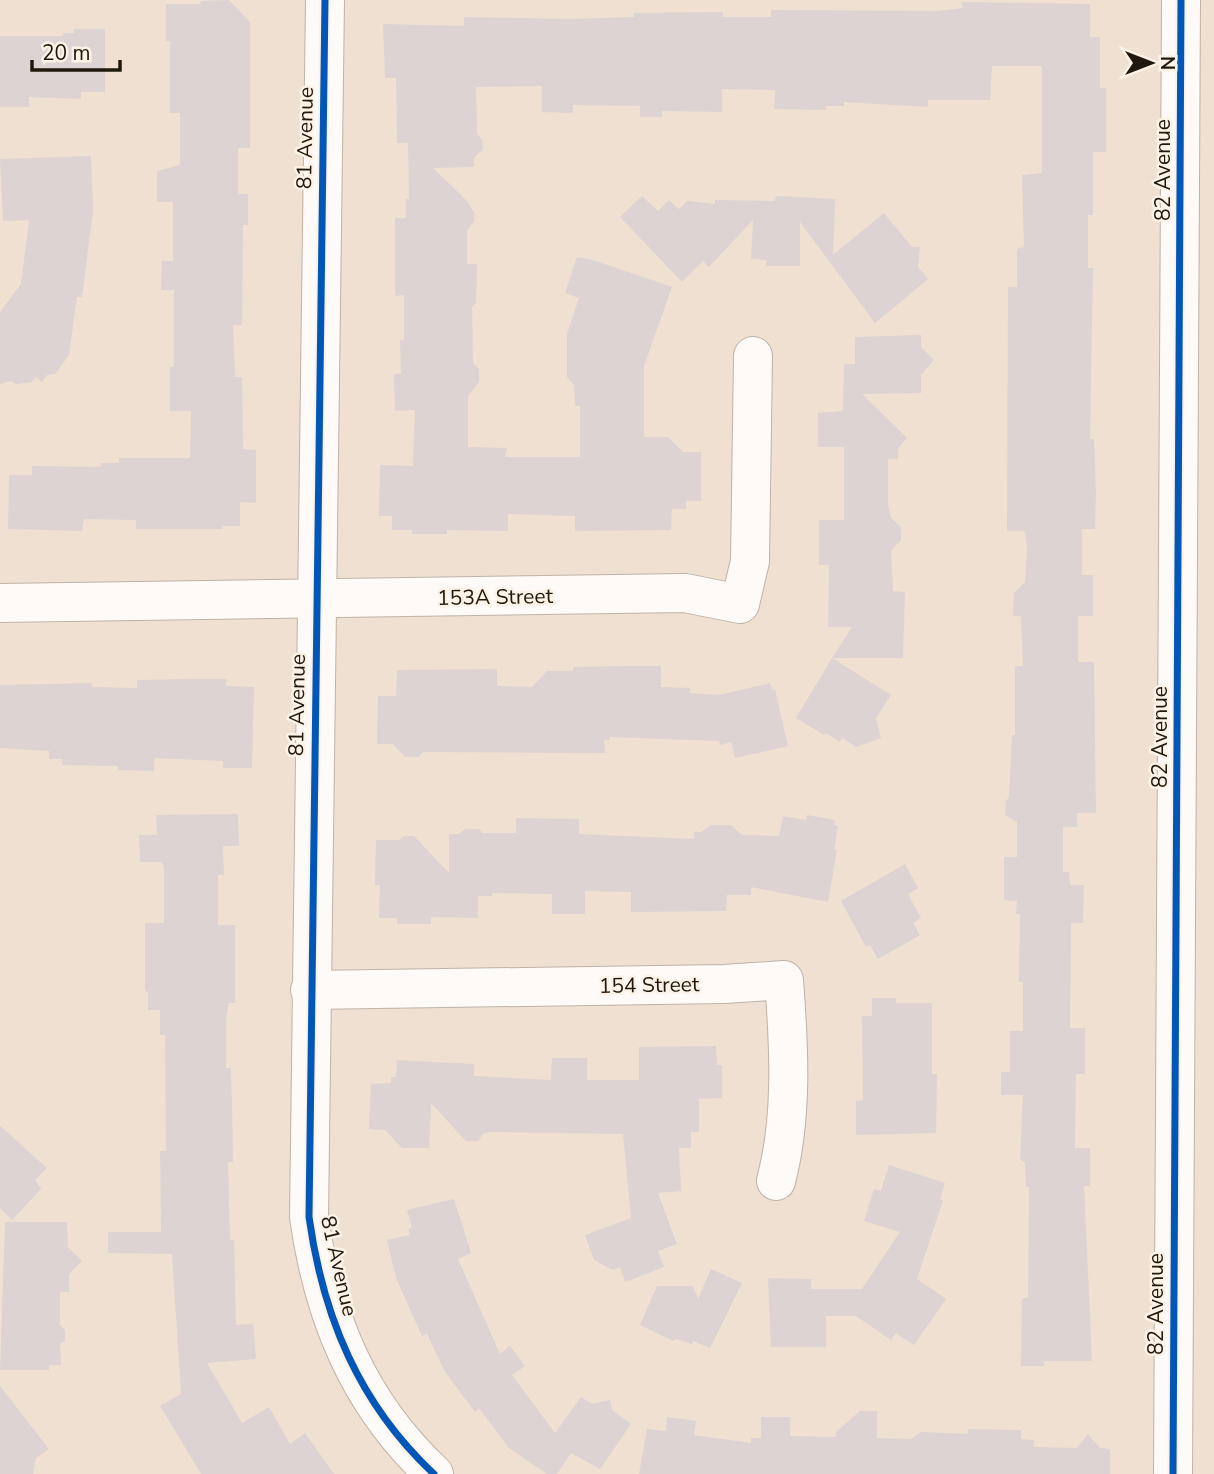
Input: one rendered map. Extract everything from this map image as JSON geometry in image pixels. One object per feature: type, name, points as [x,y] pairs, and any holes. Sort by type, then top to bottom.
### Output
[{"type":"street","name":"81 Avenue","points":[[325,0],[310,989],[310,1224],[325,1301],[348,1362],[397,1436],[434,1474]]},
{"type":"street","name":"82 Avenue","points":[[1173,1474],[1181,0]]},
{"type":"street","name":"153A Street","points":[[0,603],[685,593],[740,604],[750,561],[753,356]]},
{"type":"street","name":"154 Street","points":[[310,989],[724,984],[784,980],[788,1027],[787,1132],[776,1181]]},
{"type":"building","points":[[229,0],[250,22],[250,148],[238,148],[238,194],[248,194],[248,225],[243,225],[242,325],[233,325],[235,377],[242,377],[243,449],[256,450],[256,503],[240,502],[240,526],[222,526],[222,529],[136,529],[136,520],[84,519],[82,531],[8,529],[9,475],[32,475],[32,466],[101,467],[101,463],[119,463],[119,458],[190,458],[191,411],[170,411],[170,367],[174,367],[174,290],[161,290],[162,261],[173,261],[173,202],[157,202],[157,171],[180,165],[180,113],[170,113],[170,41],[166,41],[166,4],[201,4],[200,1]]},
{"type":"building","points":[[962,2],[1090,4],[1090,37],[1100,37],[1100,88],[1106,88],[1106,152],[1093,152],[1093,215],[1088,215],[1088,268],[1093,268],[1090,439],[1094,439],[1096,492],[1095,529],[1082,529],[1082,575],[1093,575],[1093,616],[1078,616],[1078,662],[1094,662],[1096,813],[1077,813],[1077,827],[1063,827],[1063,872],[1069,872],[1070,885],[1084,885],[1083,923],[1071,923],[1070,1028],[1085,1028],[1085,1074],[1076,1074],[1075,1148],[1090,1148],[1090,1186],[1084,1186],[1092,1361],[1044,1361],[1044,1366],[1021,1366],[1022,1299],[1028,1297],[1029,1187],[1026,1187],[1025,1163],[1020,1159],[1023,1095],[1001,1095],[1001,1072],[1010,1072],[1010,1031],[1023,1031],[1023,982],[1019,982],[1020,914],[1016,914],[1017,901],[1004,900],[1004,857],[1017,857],[1017,822],[1005,815],[1009,797],[1012,735],[1015,735],[1015,666],[1023,666],[1021,616],[1013,616],[1014,593],[1025,582],[1027,547],[1025,531],[1007,531],[1008,287],[1017,287],[1017,249],[1024,247],[1022,175],[1042,173],[1042,66],[992,66],[990,100],[928,100],[928,107],[844,102],[844,106],[826,106],[826,110],[774,109],[775,90],[722,89],[722,112],[662,111],[662,117],[640,117],[640,106],[573,105],[573,113],[542,112],[542,86],[476,87],[477,134],[482,139],[483,149],[474,158],[474,167],[433,168],[466,200],[474,212],[474,222],[467,230],[467,264],[477,264],[476,303],[472,307],[473,363],[479,369],[479,382],[468,396],[468,447],[507,448],[505,457],[580,457],[580,406],[575,406],[574,385],[567,377],[567,334],[579,298],[565,293],[577,257],[593,260],[672,287],[644,366],[644,437],[668,437],[683,452],[701,452],[701,501],[686,501],[686,509],[672,509],[671,530],[575,531],[575,516],[508,514],[508,531],[447,530],[447,534],[412,534],[412,530],[392,530],[392,516],[379,516],[380,465],[413,466],[415,410],[395,411],[394,374],[401,374],[400,340],[404,340],[404,295],[395,296],[395,218],[406,218],[406,199],[409,199],[408,143],[397,143],[396,78],[385,78],[383,24],[464,26],[464,17],[569,19],[634,17],[634,13],[723,12],[723,17],[771,17],[771,10],[938,11],[962,8]]},
{"type":"building","points":[[74,29],[105,29],[105,92],[81,92],[81,99],[29,97],[29,107],[0,107],[0,36],[63,36],[63,33],[74,33]]},
{"type":"building","points":[[91,156],[93,211],[82,297],[77,297],[69,355],[55,374],[47,375],[42,382],[36,377],[32,382],[16,384],[11,381],[0,384],[0,312],[21,284],[29,220],[3,221],[0,159]]},
{"type":"building","points":[[642,196],[658,211],[669,200],[679,209],[687,201],[715,204],[715,200],[774,201],[777,196],[835,199],[833,255],[884,213],[912,247],[920,247],[918,267],[928,279],[875,323],[800,222],[800,266],[766,266],[766,260],[751,259],[753,220],[709,267],[703,261],[682,282],[620,217]]},
{"type":"building","points":[[921,335],[921,347],[934,360],[921,375],[921,393],[862,394],[907,438],[898,448],[898,459],[888,459],[888,505],[891,518],[901,527],[901,540],[891,550],[893,591],[905,592],[903,658],[832,658],[852,627],[828,627],[829,565],[819,565],[819,520],[844,520],[844,447],[818,447],[818,413],[843,411],[844,364],[855,364],[855,337]]},
{"type":"building","points":[[832,658],[891,695],[876,718],[881,738],[856,747],[842,738],[840,742],[826,733],[824,735],[796,718]]},
{"type":"building","points":[[661,666],[661,687],[690,688],[690,693],[719,695],[770,683],[772,690],[775,689],[788,746],[735,758],[731,742],[720,745],[719,741],[610,737],[610,740],[604,740],[605,753],[423,752],[419,757],[405,757],[393,744],[377,744],[378,696],[396,696],[397,670],[497,669],[497,686],[532,687],[547,671],[573,671],[573,667]]},
{"type":"building","points":[[226,679],[226,686],[254,687],[252,768],[223,768],[223,761],[154,758],[154,771],[118,770],[118,766],[62,765],[62,759],[49,759],[49,751],[0,748],[0,685],[92,683],[92,687],[137,688],[137,680]]},
{"type":"building","points":[[238,814],[239,846],[223,846],[224,875],[218,875],[218,925],[235,925],[235,1003],[229,1003],[226,1017],[226,1068],[231,1068],[233,1162],[228,1162],[230,1240],[234,1240],[236,1325],[253,1324],[256,1359],[207,1363],[242,1423],[269,1407],[290,1444],[305,1433],[334,1474],[201,1474],[160,1406],[181,1394],[172,1254],[108,1253],[108,1232],[161,1232],[160,1151],[166,1151],[165,1035],[160,1035],[160,1010],[148,1010],[148,992],[145,991],[145,923],[164,923],[164,866],[161,862],[140,862],[139,835],[157,835],[156,815]]},
{"type":"building","points":[[807,815],[835,820],[834,825],[838,826],[834,850],[837,850],[828,902],[751,887],[751,895],[727,895],[726,911],[631,912],[631,892],[585,891],[585,914],[552,914],[552,894],[492,893],[492,896],[478,896],[478,918],[431,917],[431,924],[397,924],[397,918],[379,918],[380,885],[375,885],[376,840],[399,840],[404,836],[414,836],[449,873],[449,834],[459,834],[465,829],[479,829],[483,833],[516,833],[516,818],[579,819],[579,834],[694,839],[694,832],[701,832],[711,825],[731,825],[742,835],[779,836],[783,816],[806,820]]},
{"type":"building","points":[[905,864],[918,888],[908,894],[921,918],[913,923],[920,935],[878,959],[870,945],[866,947],[841,901]]},
{"type":"building","points":[[872,998],[896,998],[896,1003],[932,1003],[932,1074],[937,1074],[936,1133],[856,1135],[856,1101],[863,1100],[862,1016],[872,1016]]},
{"type":"building","points":[[716,1046],[717,1065],[722,1065],[722,1098],[699,1099],[699,1132],[691,1132],[691,1148],[679,1148],[681,1191],[658,1193],[677,1244],[658,1251],[664,1267],[625,1282],[620,1267],[613,1270],[594,1260],[585,1235],[631,1218],[623,1134],[492,1132],[484,1133],[478,1141],[466,1141],[431,1103],[429,1148],[402,1148],[385,1130],[369,1129],[371,1084],[391,1083],[391,1077],[396,1077],[397,1060],[474,1064],[474,1076],[551,1080],[552,1058],[587,1058],[587,1080],[639,1080],[639,1047]]},
{"type":"building","points":[[0,1126],[47,1168],[35,1180],[41,1189],[12,1220],[0,1208]]},
{"type":"building","points":[[889,1165],[945,1183],[940,1199],[943,1200],[917,1279],[946,1299],[914,1345],[896,1333],[891,1340],[856,1316],[826,1316],[826,1347],[771,1347],[768,1278],[811,1279],[811,1289],[862,1289],[900,1232],[864,1221],[874,1189],[881,1191]]},
{"type":"building","points":[[454,1199],[471,1253],[458,1259],[500,1354],[510,1346],[525,1366],[512,1375],[555,1433],[581,1397],[592,1404],[610,1400],[612,1410],[631,1424],[600,1469],[571,1453],[557,1474],[547,1474],[509,1448],[479,1408],[475,1412],[445,1372],[427,1334],[422,1336],[396,1278],[387,1240],[410,1235],[408,1229],[412,1228],[407,1210]]},
{"type":"building","points":[[5,1222],[67,1222],[68,1247],[82,1261],[69,1274],[69,1292],[60,1292],[60,1325],[65,1330],[65,1341],[60,1344],[61,1365],[49,1365],[49,1370],[0,1370]]},
{"type":"building","points":[[711,1269],[742,1283],[710,1348],[693,1341],[692,1344],[677,1339],[673,1341],[640,1325],[657,1286],[693,1286],[698,1299]]},
{"type":"building","points":[[0,1386],[49,1449],[36,1458],[33,1474],[0,1474]]},
{"type":"building","points":[[860,1411],[877,1411],[877,1438],[911,1439],[921,1432],[968,1434],[968,1429],[1021,1430],[1021,1439],[1034,1440],[1034,1447],[1077,1448],[1088,1434],[1100,1448],[1110,1449],[1110,1474],[639,1474],[647,1429],[666,1431],[667,1417],[696,1421],[694,1435],[751,1443],[751,1438],[761,1438],[761,1417],[790,1417],[790,1436],[836,1437],[836,1432]]},
{"type":"cycle path","points":[[325,0],[309,1217],[324,1290],[349,1357],[385,1418],[434,1474]]},
{"type":"cycle path","points":[[1173,1474],[1181,0]]}]
